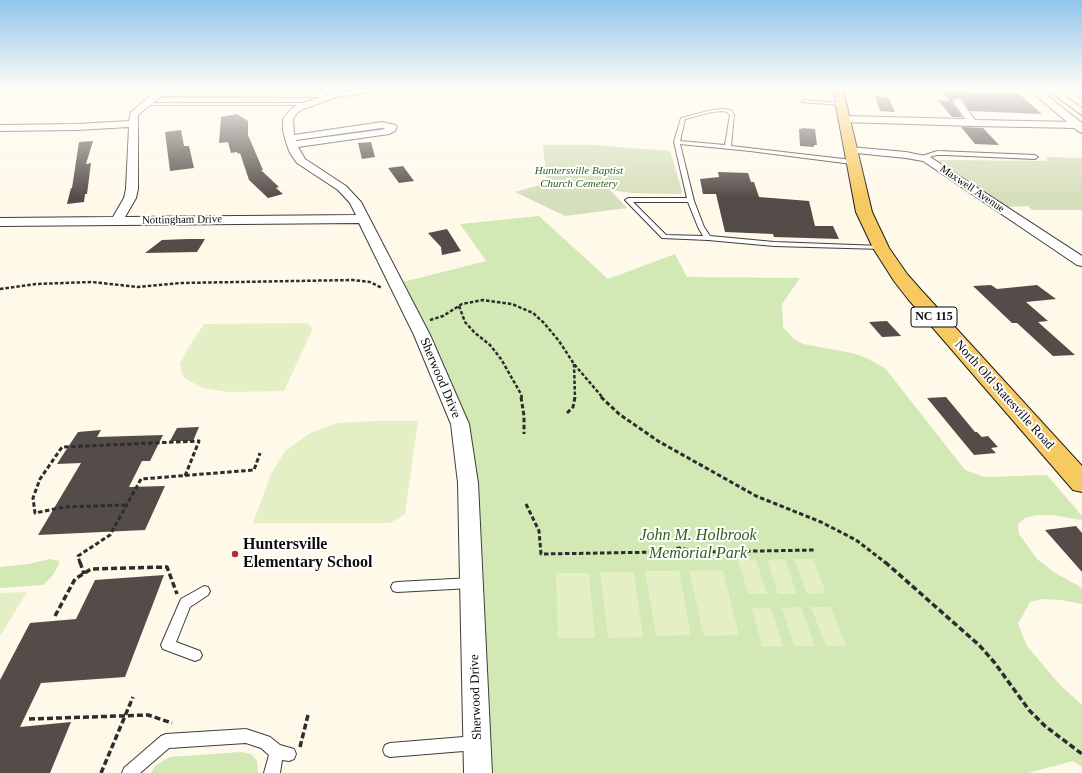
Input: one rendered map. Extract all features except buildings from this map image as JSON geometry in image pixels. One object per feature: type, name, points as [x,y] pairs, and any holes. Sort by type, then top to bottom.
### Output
[{"type":"main road","name":"North Old Statesville Road","points":[[846,126],[864,212],[881,248],[900,277],[1082,483]]},
{"type":"street","points":[[0,128],[94,126]]},
{"type":"street","points":[[116,221],[130,198],[132,189],[133,126]]},
{"type":"street","name":"Sherwood Drive","points":[[288,126],[291,141],[301,161],[306,166],[342,188],[349,194],[364,219],[422,335],[460,424],[468,483],[478,773]]},
{"type":"street","points":[[291,141],[376,126]]},
{"type":"street","points":[[291,141],[388,131],[392,129],[392,127],[387,126]]},
{"type":"street","points":[[1055,126],[1080,127]]},
{"type":"street","name":"Maxwell Avenue","points":[[851,156],[922,157],[1082,262]]},
{"type":"street","name":"Nottingham Drive","points":[[0,222],[364,219]]},
{"type":"lane","points":[[681,126],[677,142],[690,200],[701,227],[708,238]]},
{"type":"lane","points":[[728,146],[731,126]]},
{"type":"lane","points":[[677,142],[851,156]]},
{"type":"lane","points":[[922,157],[937,153],[1035,157]]},
{"type":"lane","points":[[690,200],[628,200],[664,236],[774,244],[881,248]]},
{"type":"lane","points":[[397,587],[471,583]]},
{"type":"lane","points":[[195,655],[168,645],[185,603],[204,592]]},
{"type":"lane","points":[[129,773],[166,741],[246,736],[265,742],[288,753],[272,773]]},
{"type":"lane","points":[[390,750],[477,743]]},
{"type":"path","points":[[0,289],[36,284],[92,282],[138,287],[180,283],[353,280],[370,282],[382,288]]},
{"type":"path","points":[[429,320],[443,316],[467,302],[483,300],[512,304],[533,313],[544,322],[574,364],[601,397],[619,414],[658,441],[756,496],[822,522],[856,540],[889,565],[979,645],[994,662],[1029,710],[1045,726],[1082,754]]},
{"type":"path","points":[[459,306],[465,322],[475,333],[490,345],[501,359],[517,387],[520,394],[524,416],[524,434]]},
{"type":"path","points":[[567,413],[573,407],[575,399],[574,364]]},
{"type":"path","points":[[126,505],[64,507],[35,513],[33,498],[40,478],[62,447],[199,441],[185,476]]},
{"type":"path","points":[[84,574],[78,556],[110,535],[141,479],[254,470],[260,453]]},
{"type":"path","points":[[526,504],[539,531],[541,554],[663,552],[679,548],[700,552],[815,550]]},
{"type":"path","points":[[55,616],[75,579],[91,569],[167,567],[178,597]]},
{"type":"path","points":[[101,773],[134,697]]},
{"type":"path","points":[[29,719],[148,715],[172,723]]},
{"type":"path","points":[[288,753],[308,715]]},
{"type":"green space","name":"Huntersville Baptist Church Cemetery","points":[[543,145],[593,145],[670,151],[682,191],[681,194],[633,193],[610,190],[627,208],[565,216],[515,192],[547,183]]},
{"type":"green space","points":[[1046,157],[1082,158],[1082,210],[1032,210],[1028,206],[1007,207],[937,160],[1047,161]]},
{"type":"green space","name":"John M. Holbrook Memorial Park","points":[[539,216],[608,279],[675,254],[687,277],[800,278],[782,304],[783,327],[794,339],[803,344],[852,353],[864,357],[885,368],[965,470],[985,477],[1047,475],[1082,516],[1082,520],[1052,515],[1037,515],[1025,518],[1018,524],[1019,534],[1037,559],[1054,572],[1082,588],[1082,604],[1061,600],[1042,599],[1030,602],[1018,624],[1027,646],[1060,685],[1082,705],[1082,767],[1073,761],[1028,773],[478,773],[465,453],[395,281],[407,281],[486,261],[460,224]]},
{"type":"green space","points":[[307,323],[313,328],[284,391],[228,392],[202,388],[183,377],[180,364],[190,345],[204,324]]},
{"type":"green space","points":[[418,421],[405,514],[390,523],[253,523],[271,474],[285,451],[312,432],[338,423]]},
{"type":"green space","points":[[50,559],[59,561],[59,564],[53,575],[43,585],[0,588],[0,567],[29,564]]},
{"type":"green space","points":[[785,559],[797,594],[778,594],[767,560]]},
{"type":"green space","points":[[794,559],[813,559],[826,593],[807,594]]},
{"type":"green space","points":[[738,560],[756,560],[767,594],[748,594]]},
{"type":"green space","points":[[723,570],[739,635],[704,636],[689,571]]},
{"type":"green space","points":[[645,571],[679,571],[691,635],[656,636]]},
{"type":"green space","points":[[600,572],[634,572],[643,637],[608,638]]},
{"type":"green space","points":[[556,573],[589,573],[595,638],[558,638]]},
{"type":"green space","points":[[27,592],[0,636],[0,593]]},
{"type":"green space","points":[[801,607],[815,646],[794,646],[782,608]]},
{"type":"green space","points":[[811,607],[831,607],[846,646],[826,646]]},
{"type":"green space","points":[[752,608],[771,608],[783,646],[762,647]]},
{"type":"green space","points":[[241,752],[251,754],[257,761],[258,773],[151,773],[155,766],[170,757]]},
{"type":"place","name":"Huntersville Elementary School","points":[[235,554]]}]
